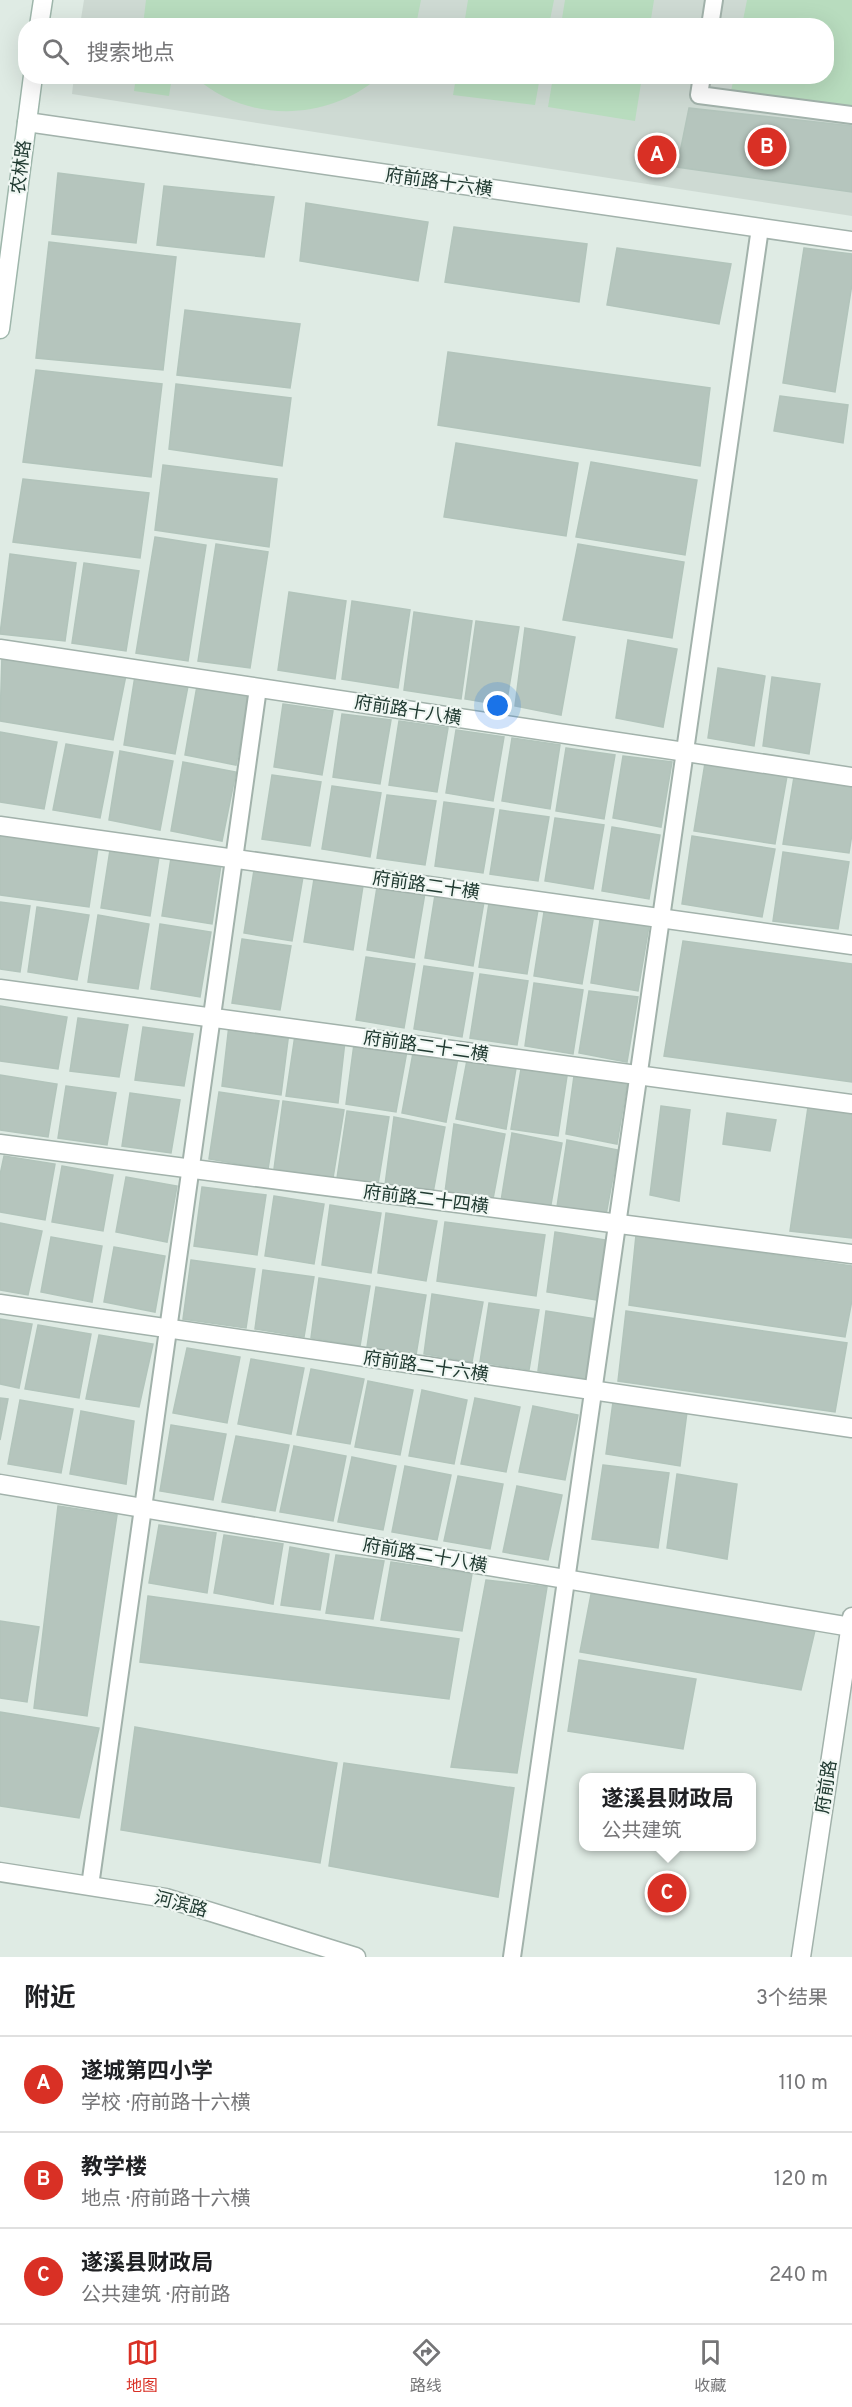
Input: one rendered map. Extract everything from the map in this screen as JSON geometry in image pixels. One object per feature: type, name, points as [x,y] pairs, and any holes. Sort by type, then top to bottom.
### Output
[{"type":"street","points":[[40,18],[43,0]]},
{"type":"street","name":"农林路","points":[[0,329],[32,84]]},
{"type":"street","name":"府前路十六横","points":[[27,122],[852,241]]},
{"type":"street","name":"府前路十八横","points":[[0,649],[852,777]]},
{"type":"street","name":"府前路二十横","points":[[0,826],[852,945]]},
{"type":"street","name":"府前路二十二横","points":[[0,989],[852,1104]]},
{"type":"street","name":"府前路二十四横","points":[[0,1144],[852,1254]]},
{"type":"street","name":"府前路二十六横","points":[[0,1304],[852,1428]]},
{"type":"street","name":"府前路二十八横","points":[[0,1484],[566,1579],[851,1622]]},
{"type":"street","name":"府前路","points":[[801,1957],[851,1622]]},
{"type":"street","name":"河滨路","points":[[0,1872],[166,1898],[356,1957]]},
{"type":"lane","points":[[711,18],[714,0]]},
{"type":"lane","points":[[701,84],[699,95],[852,115]]},
{"type":"lane","points":[[512,1957],[760,228]]},
{"type":"lane","points":[[90,1886],[258,688]]},
{"type":"shaded area","points":[[84,0],[852,0],[852,216],[72,94],[73,84],[834,84],[834,18],[81,18]]},
{"type":"green space","points":[[146,0],[421,0],[417,18],[144,18]]},
{"type":"green space","points":[[468,0],[554,0],[550,18],[465,18]]},
{"type":"green space","points":[[565,0],[654,0],[651,18],[562,18]]},
{"type":"green space","points":[[747,0],[852,0],[852,107],[731,91],[732,84],[834,84],[834,18],[743,18]]},
{"type":"green space","points":[[135,84],[171,84],[169,96],[134,91]]},
{"type":"green space","points":[[204,84],[369,84],[358,92],[335,102],[311,109],[287,111],[262,109],[238,103]]},
{"type":"green space","points":[[455,84],[539,84],[535,105],[453,95]]},
{"type":"green space","points":[[552,84],[641,84],[635,121],[548,107]]},
{"type":"building","points":[[689,108],[852,126],[852,192],[677,167]]},
{"type":"building","points":[[58,173],[144,184],[136,243],[52,234]]},
{"type":"building","points":[[164,186],[274,197],[264,257],[157,245]]},
{"type":"building","points":[[306,203],[428,222],[418,281],[300,261]]},
{"type":"building","points":[[454,227],[587,244],[579,302],[445,282]]},
{"type":"building","points":[[49,242],[176,257],[163,370],[36,358]]},
{"type":"building","points":[[617,248],[731,264],[719,324],[607,305]]},
{"type":"building","points":[[804,248],[852,254],[852,284],[835,392],[783,383]]},
{"type":"building","points":[[185,310],[300,324],[290,388],[177,375]]},
{"type":"building","points":[[448,352],[710,388],[700,466],[438,425]]},
{"type":"building","points":[[36,370],[162,384],[151,477],[23,462]]},
{"type":"building","points":[[176,384],[291,398],[282,466],[169,449]]},
{"type":"building","points":[[780,396],[848,405],[843,443],[774,431]]},
{"type":"building","points":[[456,443],[578,463],[566,536],[444,517]]},
{"type":"building","points":[[591,462],[697,480],[685,555],[576,537]]},
{"type":"building","points":[[163,465],[277,479],[269,547],[155,530]]},
{"type":"building","points":[[23,479],[149,493],[140,558],[13,542]]},
{"type":"building","points":[[155,537],[206,545],[188,661],[136,653]]},
{"type":"building","points":[[216,544],[268,552],[250,668],[198,661]]},
{"type":"building","points":[[578,544],[684,562],[672,638],[563,620]]},
{"type":"building","points":[[10,554],[76,563],[65,641],[0,634]]},
{"type":"building","points":[[84,563],[139,571],[126,651],[72,643]]},
{"type":"building","points":[[289,592],[346,601],[335,679],[278,670]]},
{"type":"building","points":[[352,601],[410,610],[398,688],[342,679]]},
{"type":"building","points":[[414,612],[472,621],[461,699],[404,690]]},
{"type":"building","points":[[476,621],[519,627],[506,706],[465,699]]},
{"type":"building","points":[[525,628],[575,637],[561,715],[515,706]]},
{"type":"building","points":[[628,640],[677,649],[663,727],[616,718]]},
{"type":"building","points":[[2,656],[126,675],[113,740],[0,721]]},
{"type":"building","points":[[718,668],[765,676],[754,746],[708,738]]},
{"type":"building","points":[[135,676],[188,686],[175,754],[124,745]]},
{"type":"building","points":[[772,677],[820,684],[809,754],[763,746]]},
{"type":"building","points":[[197,686],[250,696],[236,765],[185,755]]},
{"type":"building","points":[[283,704],[333,711],[322,775],[274,767]]},
{"type":"building","points":[[342,714],[391,720],[380,784],[333,777]]},
{"type":"building","points":[[399,721],[448,728],[437,792],[389,785]]},
{"type":"building","points":[[456,730],[504,737],[493,801],[446,793]]},
{"type":"building","points":[[0,732],[57,742],[44,809],[0,802]]},
{"type":"building","points":[[512,738],[560,745],[550,809],[502,801]]},
{"type":"building","points":[[66,744],[113,752],[100,818],[53,810]]},
{"type":"building","points":[[566,748],[615,755],[604,819],[556,811]]},
{"type":"building","points":[[120,751],[173,761],[160,830],[109,820]]},
{"type":"building","points":[[623,756],[672,762],[661,827],[613,818]]},
{"type":"building","points":[[183,762],[236,772],[222,841],[171,831]]},
{"type":"building","points":[[705,763],[787,776],[775,844],[694,831]]},
{"type":"building","points":[[272,775],[321,782],[310,846],[262,839]]},
{"type":"building","points":[[794,777],[852,785],[852,834],[849,853],[783,844]]},
{"type":"building","points":[[332,786],[381,793],[370,857],[322,849]]},
{"type":"building","points":[[387,795],[436,801],[425,865],[377,858]]},
{"type":"building","points":[[444,802],[494,809],[483,873],[435,866]]},
{"type":"building","points":[[500,810],[549,817],[538,881],[490,874]]},
{"type":"building","points":[[555,818],[604,825],[593,889],[545,881]]},
{"type":"building","points":[[612,827],[660,835],[649,899],[602,891]]},
{"type":"building","points":[[0,834],[98,848],[89,907],[0,895]]},
{"type":"building","points":[[692,836],[775,849],[762,917],[682,904]]},
{"type":"building","points":[[110,850],[159,857],[150,916],[101,908]]},
{"type":"building","points":[[783,852],[849,862],[838,929],[773,921]]},
{"type":"building","points":[[171,858],[221,865],[212,924],[162,916]]},
{"type":"building","points":[[254,870],[303,877],[292,941],[244,933]]},
{"type":"building","points":[[314,879],[363,886],[353,950],[304,942]]},
{"type":"building","points":[[377,887],[425,893],[414,958],[367,950]]},
{"type":"building","points":[[435,895],[484,902],[473,966],[425,958]]},
{"type":"building","points":[[0,902],[30,906],[20,972],[0,969]]},
{"type":"building","points":[[489,903],[538,910],[527,974],[479,967]]},
{"type":"building","points":[[37,907],[89,915],[77,980],[28,972]]},
{"type":"building","points":[[544,912],[593,920],[582,984],[534,976]]},
{"type":"building","points":[[98,915],[149,924],[138,989],[88,982]]},
{"type":"building","points":[[600,920],[649,926],[638,991],[591,983]]},
{"type":"building","points":[[160,924],[211,932],[200,997],[151,989]]},
{"type":"building","points":[[242,939],[291,946],[280,1010],[232,1003]]},
{"type":"building","points":[[683,941],[852,964],[852,1082],[664,1056]]},
{"type":"building","points":[[366,957],[415,964],[404,1028],[356,1020]]},
{"type":"building","points":[[424,966],[473,973],[462,1037],[414,1029]]},
{"type":"building","points":[[480,974],[528,981],[517,1045],[470,1038]]},
{"type":"building","points":[[534,983],[583,990],[573,1054],[525,1046]]},
{"type":"building","points":[[589,991],[638,997],[627,1062],[579,1053]]},
{"type":"building","points":[[0,1006],[67,1017],[58,1069],[0,1061]]},
{"type":"building","points":[[78,1018],[128,1025],[119,1077],[70,1071]]},
{"type":"building","points":[[229,1025],[289,1032],[281,1095],[222,1086]]},
{"type":"building","points":[[143,1027],[193,1034],[184,1086],[135,1080]]},
{"type":"building","points":[[295,1035],[345,1041],[338,1103],[286,1096]]},
{"type":"building","points":[[354,1044],[407,1051],[396,1112],[346,1104]]},
{"type":"building","points":[[413,1053],[458,1058],[446,1122],[402,1113]]},
{"type":"building","points":[[467,1060],[516,1068],[506,1129],[456,1119]]},
{"type":"building","points":[[521,1069],[567,1076],[558,1136],[511,1129]]},
{"type":"building","points":[[0,1075],[57,1084],[48,1137],[0,1130]]},
{"type":"building","points":[[574,1076],[627,1084],[617,1144],[566,1134]]},
{"type":"building","points":[[66,1086],[116,1093],[107,1145],[58,1138]]},
{"type":"building","points":[[219,1092],[279,1101],[268,1169],[209,1159]]},
{"type":"building","points":[[130,1093],[180,1100],[171,1153],[122,1146]]},
{"type":"building","points":[[283,1101],[344,1110],[333,1178],[274,1169]]},
{"type":"building","points":[[661,1106],[690,1110],[679,1201],[650,1195]]},
{"type":"building","points":[[808,1107],[852,1112],[852,1238],[790,1231]]},
{"type":"building","points":[[347,1111],[389,1117],[378,1184],[337,1178]]},
{"type":"building","points":[[727,1113],[776,1120],[770,1151],[723,1144]]},
{"type":"building","points":[[394,1117],[445,1127],[433,1193],[385,1185]]},
{"type":"building","points":[[454,1124],[505,1134],[493,1199],[445,1192]]},
{"type":"building","points":[[512,1133],[562,1143],[550,1210],[501,1201]]},
{"type":"building","points":[[567,1140],[618,1150],[606,1215],[557,1207]]},
{"type":"building","points":[[4,1156],[55,1164],[45,1220],[0,1212],[0,1175]]},
{"type":"building","points":[[62,1166],[113,1175],[103,1231],[52,1222]]},
{"type":"building","points":[[126,1177],[177,1186],[167,1242],[116,1232]]},
{"type":"building","points":[[202,1187],[266,1195],[257,1255],[194,1246]]},
{"type":"building","points":[[274,1196],[324,1204],[314,1264],[265,1256]]},
{"type":"building","points":[[330,1205],[381,1213],[371,1273],[322,1265]]},
{"type":"building","points":[[386,1213],[437,1221],[426,1281],[378,1273]]},
{"type":"building","points":[[445,1222],[545,1235],[536,1296],[437,1281]]},
{"type":"building","points":[[0,1223],[42,1231],[28,1295],[0,1290]]},
{"type":"building","points":[[555,1232],[606,1240],[596,1300],[547,1292]]},
{"type":"building","points":[[636,1235],[852,1266],[852,1300],[845,1337],[629,1305]]},
{"type":"building","points":[[51,1237],[102,1246],[92,1302],[41,1292]]},
{"type":"building","points":[[114,1247],[165,1256],[155,1312],[104,1302]]},
{"type":"building","points":[[191,1260],[255,1269],[246,1328],[183,1319]]},
{"type":"building","points":[[263,1270],[314,1277],[304,1337],[255,1329]]},
{"type":"building","points":[[319,1278],[370,1286],[360,1346],[311,1338]]},
{"type":"building","points":[[376,1287],[426,1295],[416,1355],[367,1347]]},
{"type":"building","points":[[432,1294],[483,1302],[472,1362],[424,1354]]},
{"type":"building","points":[[489,1303],[539,1310],[529,1370],[480,1362]]},
{"type":"building","points":[[546,1311],[597,1319],[587,1379],[538,1371]]},
{"type":"building","points":[[626,1311],[847,1343],[835,1412],[618,1381]]},
{"type":"building","points":[[0,1319],[32,1324],[19,1388],[0,1384]]},
{"type":"building","points":[[38,1325],[91,1334],[79,1398],[25,1389]]},
{"type":"building","points":[[99,1335],[153,1344],[139,1407],[86,1399]]},
{"type":"building","points":[[187,1348],[240,1357],[227,1423],[173,1413]]},
{"type":"building","points":[[251,1359],[304,1368],[291,1434],[238,1424]]},
{"type":"building","points":[[311,1369],[364,1379],[350,1444],[297,1435]]},
{"type":"building","points":[[368,1381],[413,1390],[400,1455],[355,1447]]},
{"type":"building","points":[[422,1390],[467,1400],[454,1464],[409,1456]]},
{"type":"building","points":[[0,1398],[8,1399],[0,1440]]},
{"type":"building","points":[[475,1398],[520,1407],[506,1472],[461,1464]]},
{"type":"building","points":[[20,1400],[73,1409],[61,1473],[8,1464]]},
{"type":"building","points":[[613,1402],[687,1412],[680,1466],[606,1454]]},
{"type":"building","points":[[533,1406],[578,1415],[565,1480],[519,1472]]},
{"type":"building","points":[[81,1411],[134,1421],[126,1484],[70,1474]]},
{"type":"building","points":[[171,1425],[226,1434],[213,1500],[160,1491]]},
{"type":"building","points":[[236,1436],[289,1445],[275,1511],[222,1502]]},
{"type":"building","points":[[294,1446],[346,1456],[333,1521],[280,1512]]},
{"type":"building","points":[[352,1457],[396,1466],[383,1530],[338,1522]]},
{"type":"building","points":[[603,1465],[669,1473],[658,1548],[592,1539]]},
{"type":"building","points":[[405,1466],[451,1475],[437,1540],[392,1532]]},
{"type":"building","points":[[677,1474],[737,1484],[727,1559],[667,1548]]},
{"type":"building","points":[[458,1476],[503,1484],[490,1549],[444,1541]]},
{"type":"building","points":[[517,1486],[562,1495],[548,1560],[503,1552]]},
{"type":"building","points":[[58,1506],[117,1515],[87,1716],[34,1708]]},
{"type":"building","points":[[159,1525],[216,1533],[207,1593],[149,1583]]},
{"type":"building","points":[[224,1535],[283,1544],[273,1604],[214,1593]]},
{"type":"building","points":[[290,1547],[329,1554],[320,1610],[281,1605]]},
{"type":"building","points":[[336,1555],[384,1561],[373,1619],[326,1613]]},
{"type":"building","points":[[391,1562],[472,1574],[462,1631],[381,1620]]},
{"type":"building","points":[[486,1580],[547,1587],[517,1773],[451,1767]]},
{"type":"building","points":[[592,1589],[816,1626],[801,1690],[580,1652]]},
{"type":"building","points":[[148,1596],[459,1639],[449,1699],[140,1662]]},
{"type":"building","points":[[0,1621],[39,1627],[27,1702],[0,1698]]},
{"type":"building","points":[[579,1660],[696,1679],[683,1749],[568,1731]]},
{"type":"building","points":[[0,1712],[99,1728],[79,1818],[0,1806]]},
{"type":"building","points":[[135,1727],[337,1763],[320,1863],[121,1830]]},
{"type":"building","points":[[344,1763],[514,1788],[498,1897],[329,1866]]},
{"type":"place","name":"教学楼","points":[[767,147]]},
{"type":"place","name":"遂城第四小学","points":[[657,155]]},
{"type":"place","name":"遂溪县财政局","points":[[667,1893]]}]
